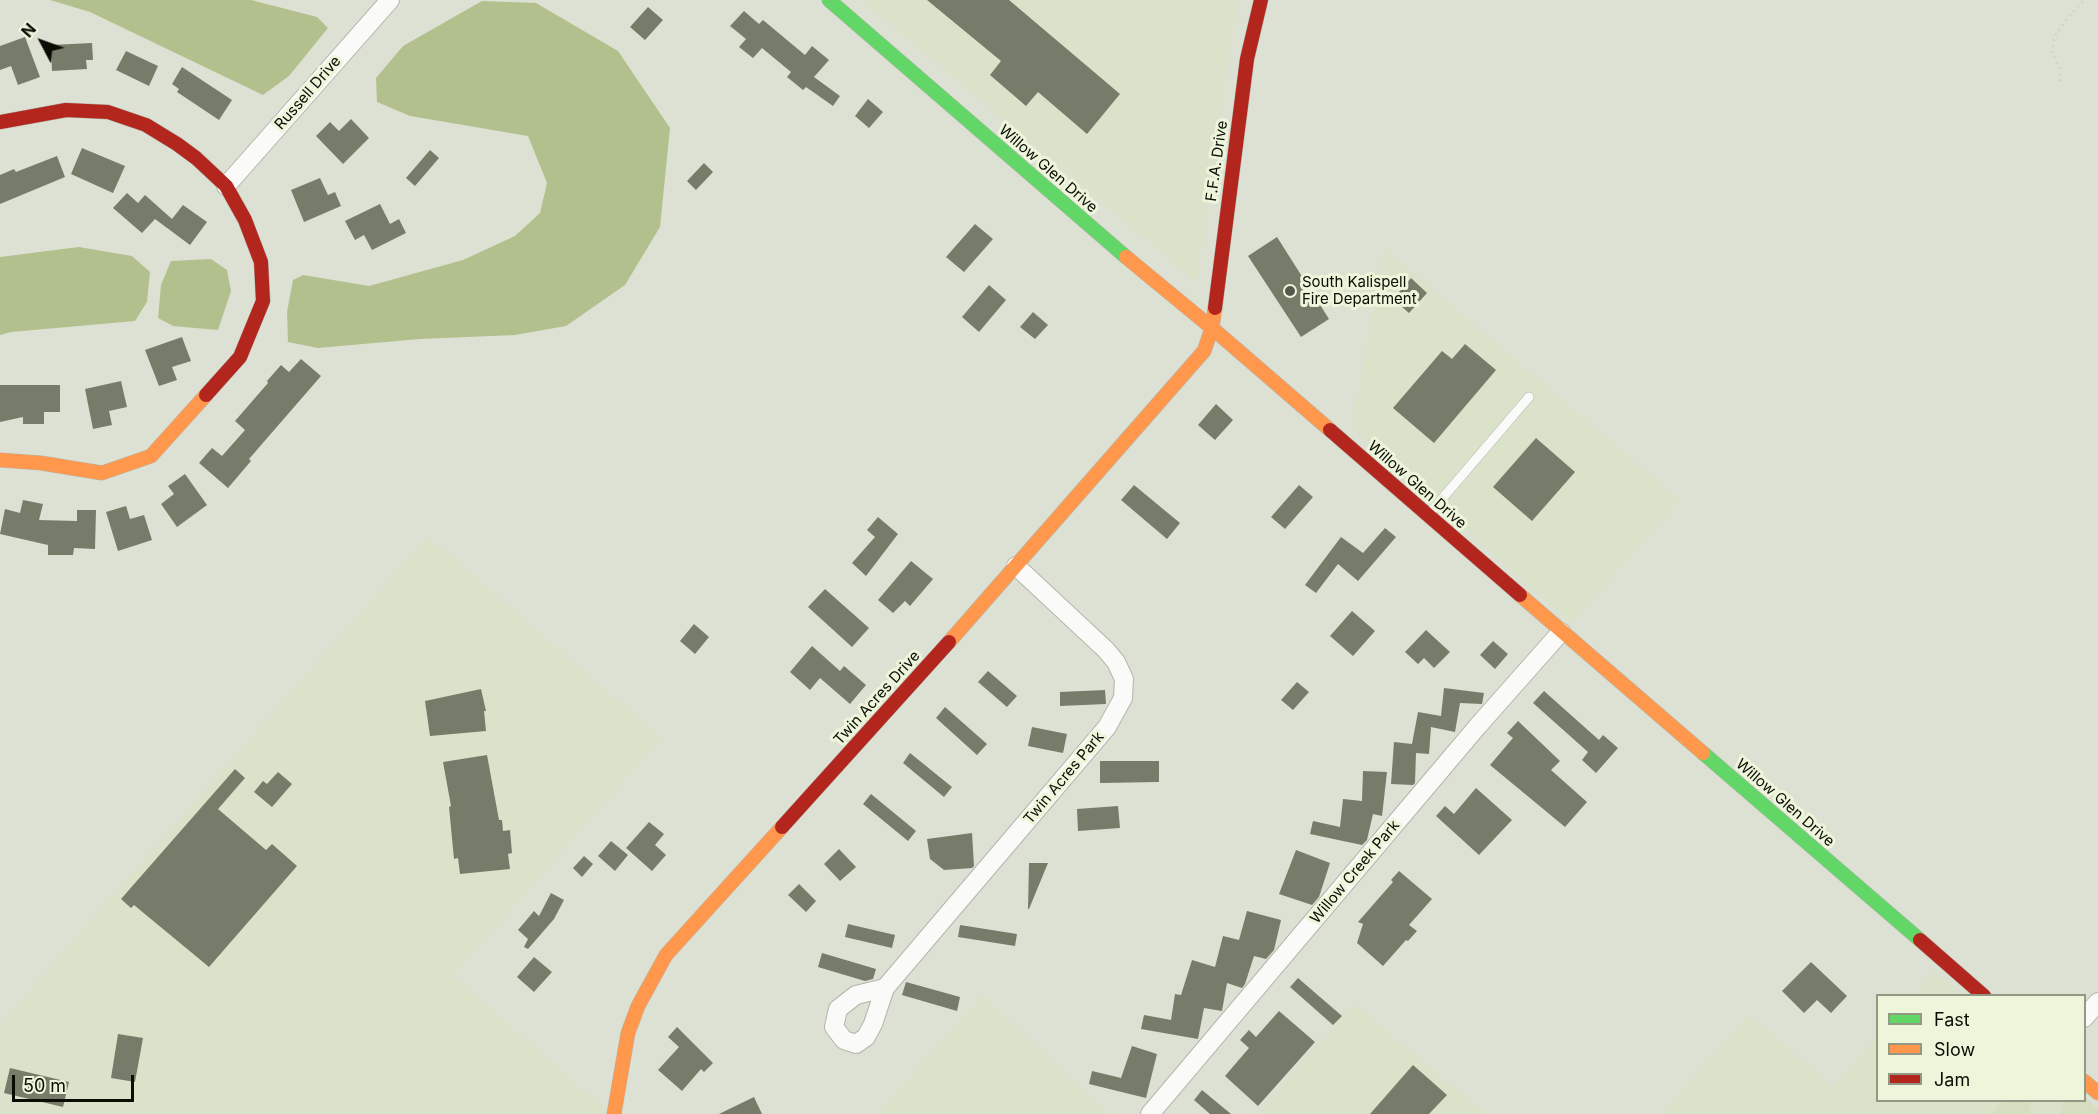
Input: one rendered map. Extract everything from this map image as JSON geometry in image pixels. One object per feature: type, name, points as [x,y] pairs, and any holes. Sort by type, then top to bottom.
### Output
[{"type":"street","name":"Russell Drive","points":[[226,186],[390,0]]},
{"type":"street","name":"Willow Glen Drive","points":[[829,0],[1081,220],[1212,328],[1982,994]]},
{"type":"street","name":"F.F.A. Drive","points":[[1212,328],[1248,59],[1261,0]]},
{"type":"street","points":[[0,122],[66,110],[108,112],[146,125],[177,144],[226,186],[245,220],[261,262],[263,301],[240,357],[151,456],[102,473],[41,463],[0,460]]},
{"type":"street","name":"Twin Acres Drive","points":[[614,1114],[628,1033],[642,997],[666,955],[880,720],[1192,367],[1208,345],[1212,328]]},
{"type":"street","name":"Twin Acres Park","points":[[885,988],[1107,727],[1123,698],[1124,679],[1116,662],[1016,566]]},
{"type":"street","name":"Willow Creek Park","points":[[1150,1114],[1477,726],[1561,632]]},
{"type":"street","points":[[2086,1017],[2098,1002]]},
{"type":"street","points":[[2086,1082],[2098,1093]]},
{"type":"lane","points":[[1427,516],[1529,397]]},
{"type":"path","points":[[2060,81],[2059,66],[2052,52],[2054,38],[2084,0]]},
{"type":"shaded area","points":[[50,0],[251,0],[317,17],[328,28],[289,76],[263,95],[90,12]]},
{"type":"shaded area","points":[[861,0],[1237,0],[1197,282]]},
{"type":"shaded area","points":[[482,1],[536,3],[618,51],[670,128],[660,227],[625,285],[566,326],[515,335],[420,339],[318,348],[288,342],[287,312],[293,280],[303,275],[369,286],[463,260],[515,236],[540,213],[547,183],[528,136],[410,116],[377,102],[376,78],[403,46]]},
{"type":"shaded area","points":[[79,247],[132,256],[150,272],[147,302],[135,321],[11,332],[0,335],[0,257]]},
{"type":"shaded area","points":[[1384,248],[1680,500],[1571,624],[1352,427]]},
{"type":"shaded area","points":[[211,259],[227,270],[231,291],[218,330],[173,326],[158,318],[161,285],[171,261]]},
{"type":"shaded area","points":[[428,536],[661,738],[453,976],[611,1114],[0,1114],[0,1024]]},
{"type":"shaded area","points":[[1934,971],[1962,994],[1914,994]]},
{"type":"shaded area","points":[[983,995],[1065,1074],[1110,1114],[877,1114]]},
{"type":"shaded area","points":[[1354,1004],[1486,1114],[1257,1114]]},
{"type":"shaded area","points":[[1749,1014],[1833,1087],[1876,1037],[1876,1102],[2086,1102],[2086,1098],[2098,1109],[2098,1114],[1661,1114]]},
{"type":"shaded area","points":[[2086,1098],[2098,1109],[2098,1114],[2061,1114],[2064,1102],[2086,1102]]},
{"type":"shaded area","points":[[2002,1102],[2030,1102],[2030,1114],[1992,1114]]},
{"type":"building","points":[[927,0],[1009,0],[1120,94],[1087,134],[1038,92],[1026,106],[990,75],[1001,61]]},
{"type":"building","points":[[648,7],[663,20],[645,40],[630,27]]},
{"type":"building","points":[[744,11],[759,24],[763,20],[805,55],[812,46],[829,60],[814,77],[840,96],[833,106],[806,87],[803,90],[787,77],[791,72],[762,48],[753,58],[739,47],[746,39],[730,26]]},
{"type":"building","points":[[25,37],[40,77],[18,85],[11,66],[0,70],[0,46]]},
{"type":"building","points":[[92,43],[93,60],[86,60],[87,69],[52,71],[51,45]]},
{"type":"building","points":[[126,51],[158,66],[149,86],[116,70]]},
{"type":"building","points":[[182,67],[232,100],[219,120],[177,92],[179,89],[172,84]]},
{"type":"building","points":[[868,99],[883,112],[869,128],[855,116]]},
{"type":"building","points":[[351,119],[369,138],[343,164],[316,136],[330,122],[339,131]]},
{"type":"building","points":[[82,148],[125,166],[113,193],[71,174]]},
{"type":"building","points":[[430,150],[439,158],[415,186],[406,178]]},
{"type":"building","points":[[57,156],[65,177],[0,204],[0,175],[14,169],[16,172]]},
{"type":"building","points":[[704,163],[713,172],[696,190],[687,181]]},
{"type":"building","points":[[320,178],[328,195],[335,192],[341,206],[304,222],[291,190]]},
{"type":"building","points":[[127,193],[138,203],[145,195],[172,219],[183,205],[207,222],[190,245],[155,219],[142,233],[113,208]]},
{"type":"building","points":[[380,204],[390,224],[399,219],[406,233],[372,250],[364,235],[355,240],[345,221]]},
{"type":"building","points":[[975,224],[993,239],[964,272],[946,257]]},
{"type":"building","points":[[1277,237],[1329,319],[1301,337],[1248,256]]},
{"type":"building","points":[[1411,278],[1427,293],[1409,313],[1393,299]]},
{"type":"building","points":[[989,285],[1006,300],[979,332],[962,317]]},
{"type":"building","points":[[1033,312],[1048,325],[1035,339],[1020,327]]},
{"type":"building","points":[[182,337],[191,361],[172,367],[177,380],[159,386],[145,350]]},
{"type":"building","points":[[1465,344],[1496,370],[1434,443],[1393,408],[1442,351],[1452,359]]},
{"type":"building","points":[[301,359],[321,376],[249,459],[251,461],[228,488],[199,463],[212,448],[222,456],[245,430],[235,421],[268,383],[267,381],[281,365],[289,372]]},
{"type":"building","points":[[121,381],[127,407],[109,411],[112,425],[93,429],[85,389]]},
{"type":"building","points":[[0,385],[60,385],[60,412],[44,412],[44,424],[23,424],[23,417],[0,422]]},
{"type":"building","points":[[1216,404],[1233,420],[1215,440],[1198,425]]},
{"type":"building","points":[[1536,438],[1575,472],[1532,521],[1493,487]]},
{"type":"building","points":[[185,474],[207,505],[177,527],[161,504],[174,494],[168,486]]},
{"type":"building","points":[[1134,485],[1180,523],[1167,539],[1121,500]]},
{"type":"building","points":[[1299,485],[1313,497],[1285,529],[1271,517]]},
{"type":"building","points":[[23,500],[43,504],[39,520],[77,521],[77,510],[96,510],[95,549],[74,548],[73,555],[48,555],[48,545],[0,534],[5,509],[20,513]]},
{"type":"building","points":[[126,506],[130,519],[144,515],[152,540],[118,551],[106,512]]},
{"type":"building","points":[[878,517],[898,534],[866,576],[852,563],[875,537],[867,530]]},
{"type":"building","points":[[1385,528],[1396,537],[1358,581],[1338,564],[1316,593],[1305,585],[1341,537],[1363,553]]},
{"type":"building","points":[[911,561],[933,579],[910,606],[905,601],[893,613],[878,600]]},
{"type":"building","points":[[825,589],[869,628],[852,647],[808,607]]},
{"type":"building","points":[[1352,611],[1375,631],[1353,656],[1330,636]]},
{"type":"building","points":[[694,624],[709,637],[695,654],[680,641]]},
{"type":"building","points":[[1426,630],[1450,652],[1434,668],[1424,658],[1418,664],[1405,652]]},
{"type":"building","points":[[1493,641],[1508,654],[1495,669],[1480,655]]},
{"type":"building","points":[[812,646],[840,671],[844,666],[866,685],[850,704],[820,678],[810,690],[790,672]]},
{"type":"building","points":[[988,671],[1017,696],[1007,707],[978,682]]},
{"type":"building","points":[[1297,682],[1309,692],[1293,710],[1281,700]]},
{"type":"building","points":[[1444,688],[1484,693],[1482,704],[1460,703],[1455,732],[1431,727],[1429,754],[1416,753],[1415,783],[1413,785],[1391,784],[1394,742],[1412,744],[1418,712],[1441,716]]},
{"type":"building","points":[[481,689],[486,711],[484,711],[486,731],[430,736],[425,701]]},
{"type":"building","points":[[1105,690],[1106,704],[1060,706],[1060,692]]},
{"type":"building","points":[[1544,691],[1599,740],[1603,735],[1618,748],[1596,773],[1582,760],[1588,752],[1533,703]]},
{"type":"building","points":[[945,707],[987,744],[977,755],[936,718]]},
{"type":"building","points":[[1518,721],[1560,761],[1551,770],[1587,802],[1565,827],[1490,765],[1513,738],[1507,733]]},
{"type":"building","points":[[1032,727],[1067,734],[1063,753],[1028,746]]},
{"type":"building","points":[[910,753],[952,787],[944,797],[903,763]]},
{"type":"building","points":[[487,755],[499,820],[502,820],[503,831],[510,830],[512,853],[508,854],[510,869],[460,874],[458,858],[454,859],[449,807],[451,806],[443,762]]},
{"type":"building","points":[[1100,761],[1159,761],[1159,782],[1100,783]]},
{"type":"building","points":[[235,769],[245,778],[218,809],[266,850],[272,844],[297,866],[209,967],[134,905],[131,908],[121,899]]},
{"type":"building","points":[[1363,771],[1387,772],[1382,816],[1373,814],[1367,840],[1362,845],[1310,834],[1313,821],[1340,827],[1343,799],[1362,801]]},
{"type":"building","points":[[278,772],[292,784],[272,807],[254,792],[263,781],[267,784]]},
{"type":"building","points":[[1476,788],[1512,820],[1479,855],[1436,816],[1445,806],[1454,814]]},
{"type":"building","points":[[871,794],[916,831],[908,841],[863,804]]},
{"type":"building","points":[[1118,806],[1120,828],[1078,831],[1077,809]]},
{"type":"building","points":[[649,822],[664,834],[655,845],[666,855],[652,871],[626,848]]},
{"type":"building","points":[[972,833],[974,866],[972,868],[944,870],[930,859],[927,839]]},
{"type":"building","points":[[611,841],[628,855],[615,871],[598,856]]},
{"type":"building","points":[[839,849],[856,867],[840,881],[824,864]]},
{"type":"building","points":[[1296,850],[1330,863],[1319,897],[1312,905],[1279,894]]},
{"type":"building","points":[[584,856],[593,864],[582,877],[573,868]]},
{"type":"building","points":[[1029,863],[1048,863],[1028,909]]},
{"type":"building","points":[[1399,871],[1432,899],[1409,925],[1417,931],[1383,966],[1357,943],[1363,924],[1358,922],[1393,882],[1391,880]]},
{"type":"building","points":[[799,884],[816,901],[806,912],[788,895]]},
{"type":"building","points":[[551,893],[564,900],[554,919],[528,949],[524,947],[528,939],[518,930],[534,911],[539,916]]},
{"type":"building","points":[[1247,911],[1281,920],[1274,950],[1266,959],[1254,956],[1242,988],[1227,983],[1222,1011],[1204,1008],[1198,1039],[1141,1029],[1144,1015],[1171,1020],[1175,994],[1181,995],[1192,960],[1215,967],[1223,936],[1239,940]]},
{"type":"building","points":[[848,924],[895,935],[892,948],[845,937]]},
{"type":"building","points":[[960,925],[1017,934],[1015,946],[958,937]]},
{"type":"building","points":[[822,953],[876,969],[873,979],[865,981],[818,967]]},
{"type":"building","points":[[534,957],[552,972],[534,992],[517,977]]},
{"type":"building","points":[[1811,962],[1847,996],[1831,1013],[1817,1000],[1804,1013],[1782,991]]},
{"type":"building","points":[[1298,978],[1342,1016],[1333,1025],[1290,987]]},
{"type":"building","points":[[906,982],[960,997],[957,1011],[902,995]]},
{"type":"building","points":[[1279,1011],[1315,1042],[1258,1106],[1225,1076],[1249,1048],[1240,1040],[1249,1030],[1256,1037]]},
{"type":"building","points":[[677,1027],[713,1063],[704,1072],[701,1069],[682,1091],[658,1070],[679,1047],[668,1037]]},
{"type":"building","points":[[118,1034],[143,1038],[135,1082],[111,1078]]},
{"type":"building","points":[[1132,1046],[1157,1054],[1146,1098],[1089,1084],[1092,1071],[1121,1078]]},
{"type":"building","points":[[1413,1065],[1447,1095],[1429,1114],[1370,1114]]},
{"type":"building","points":[[10,1068],[69,1082],[63,1107],[4,1093]]},
{"type":"building","points":[[1202,1090],[1231,1114],[1210,1114],[1194,1100]]},
{"type":"building","points":[[754,1097],[762,1114],[719,1114]]},
{"type":"traffic: fast","points":[[829,0],[1126,257]]},
{"type":"traffic: fast","points":[[1703,753],[1920,940]]},
{"type":"traffic: slow","points":[[1126,257],[1330,430]]},
{"type":"traffic: slow","points":[[949,642],[1204,351],[1212,328],[1215,308]]},
{"type":"traffic: slow","points":[[0,460],[41,463],[102,473],[151,456],[206,395]]},
{"type":"traffic: slow","points":[[1520,595],[1703,753]]},
{"type":"traffic: slow","points":[[614,1114],[628,1033],[638,1006],[666,955],[782,827]]},
{"type":"traffic: slow","points":[[2086,1083],[2098,1093]]},
{"type":"traffic: jam","points":[[1215,308],[1247,59],[1261,0]]},
{"type":"traffic: jam","points":[[0,122],[66,110],[108,112],[146,125],[177,144],[226,186],[245,220],[261,262],[263,301],[240,357],[206,395]]},
{"type":"traffic: jam","points":[[1330,430],[1520,595]]},
{"type":"traffic: jam","points":[[782,827],[949,642]]},
{"type":"traffic: jam","points":[[1920,940],[1982,994]]},
{"type":"place","name":"South Kalispell Fire Department","points":[[1290,291]]}]
